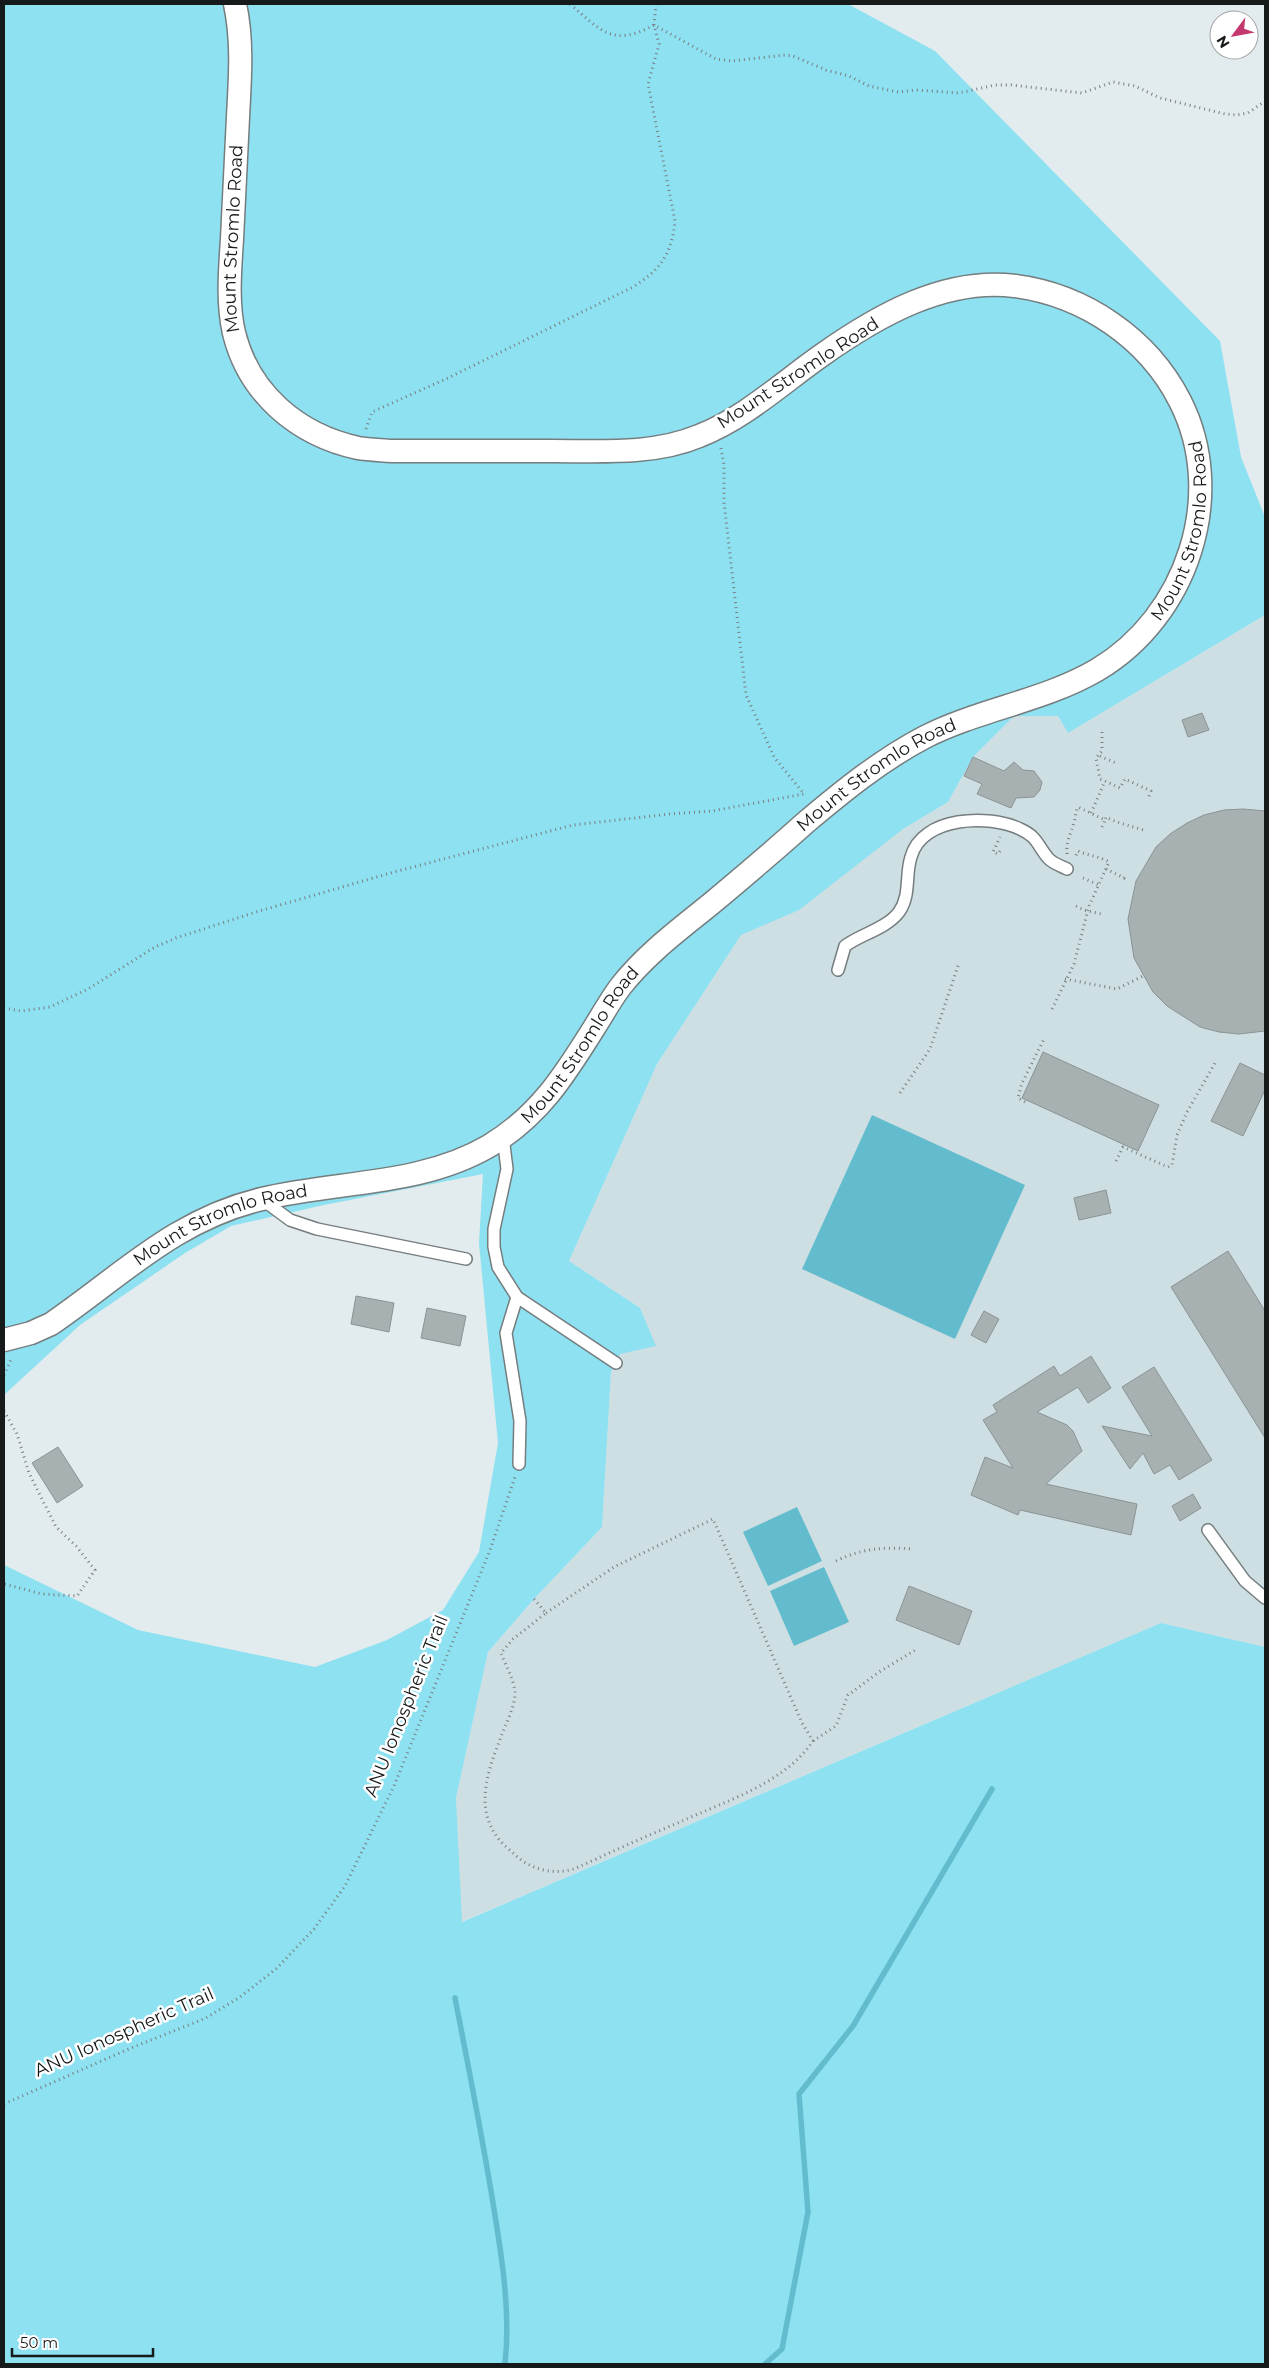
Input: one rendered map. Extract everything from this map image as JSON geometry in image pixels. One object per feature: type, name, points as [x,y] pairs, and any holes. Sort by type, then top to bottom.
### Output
[{"type":"street","name":"Mount Stromlo Road","points":[[4,1340],[31,1333],[51,1324],[161,1242],[186,1227],[217,1213],[262,1199],[411,1174],[449,1165],[484,1149],[516,1128],[544,1102],[567,1072],[619,989],[653,951],[864,774],[931,734],[1031,698],[1097,670],[1127,648],[1151,625],[1166,604],[1183,572],[1193,545],[1200,514],[1200,482],[1195,444],[1182,404],[1144,348],[1114,324],[1085,308],[1042,291],[1009,285],[966,286],[920,299],[875,320],[825,352],[738,416],[695,438],[620,451],[392,451],[359,448],[322,438],[294,422],[273,404],[246,367],[234,331],[230,289],[241,64],[240,26],[236,4]]},
{"type":"lane","points":[[838,970],[844,946],[884,924],[900,911],[905,900],[911,854],[922,839],[940,828],[955,822],[985,820],[1019,828],[1036,837],[1048,859],[1067,870]]},
{"type":"lane","points":[[503,1136],[507,1169],[494,1229],[494,1247],[498,1268],[516,1296],[616,1363]]},
{"type":"lane","points":[[262,1199],[290,1220],[316,1229],[466,1259]]},
{"type":"lane","points":[[516,1296],[506,1333],[520,1421],[519,1464]]},
{"type":"lane","points":[[1208,1530],[1245,1582],[1265,1598]]},
{"type":"path","points":[[570,4],[592,24],[610,35],[624,36],[640,32],[654,25]]},
{"type":"path","points":[[359,448],[372,412],[448,378],[631,288],[647,278],[658,267],[668,252],[673,239],[675,221],[648,84],[658,44],[654,25],[656,4]]},
{"type":"path","points":[[654,25],[716,59],[732,61],[785,55],[792,56],[886,91],[959,93],[995,85],[1011,85],[1082,92],[1113,82],[1135,86],[1160,98],[1231,114],[1248,113],[1265,101]]},
{"type":"path","points":[[717,427],[724,466],[724,502],[746,695],[774,757],[804,794],[820,810]]},
{"type":"path","points":[[1102,732],[1100,756],[1096,758],[1100,778],[1120,788],[1125,779],[1135,783],[1151,791],[1148,799]]},
{"type":"path","points":[[1100,756],[1116,763]]},
{"type":"path","points":[[1091,813],[1105,781]]},
{"type":"path","points":[[4,1008],[21,1011],[50,1007],[88,989],[155,947],[176,938],[256,912],[394,872],[573,825],[712,811],[804,794]]},
{"type":"path","points":[[1068,837],[1078,807],[1105,820]]},
{"type":"path","points":[[1102,827],[1106,817],[1118,823],[1125,823],[1146,831]]},
{"type":"path","points":[[1000,836],[994,852],[998,854],[1000,851]]},
{"type":"path","points":[[1052,1009],[1074,964],[1088,910],[1109,862],[1099,856],[1090,856],[1078,851],[1067,870]]},
{"type":"path","points":[[1106,869],[1124,878],[1126,874]]},
{"type":"path","points":[[1084,878],[1099,885]]},
{"type":"path","points":[[1076,906],[1101,914]]},
{"type":"path","points":[[900,1093],[930,1049],[959,963]]},
{"type":"path","points":[[1065,979],[1117,988],[1143,976]]},
{"type":"path","points":[[1025,1102],[1018,1098],[1022,1083],[1044,1039]]},
{"type":"path","points":[[1116,1161],[1123,1147],[1153,1162],[1168,1166],[1172,1165],[1177,1135],[1187,1112],[1215,1062]]},
{"type":"path","points":[[4,1411],[17,1434],[29,1473],[56,1527],[76,1546],[95,1570],[77,1596],[42,1594],[4,1584]]},
{"type":"path","name":"ANU Ionospheric Trail","points":[[4,2104],[131,2048],[190,2026],[222,2009],[276,1969],[329,1910],[345,1886],[394,1786],[490,1550],[510,1497],[519,1464]]},
{"type":"path","points":[[812,1741],[802,1723],[713,1519],[614,1567],[546,1613],[512,1639],[501,1653],[515,1691],[514,1705],[493,1758],[484,1792],[487,1815],[497,1838],[518,1858],[535,1868],[560,1873],[574,1869],[754,1789],[792,1765],[804,1754],[812,1741],[836,1726],[848,1695],[879,1672],[917,1650]]},
{"type":"path","points":[[836,1561],[854,1552],[885,1547],[912,1549]]},
{"type":"path","points":[[534,1598],[546,1613]]},
{"type":"shaded area","points":[[4,4],[848,4],[935,51],[1220,341],[1241,457],[1265,517],[1265,615],[1068,733],[1058,716],[1014,716],[973,757],[948,802],[903,829],[799,910],[741,935],[657,1064],[569,1261],[640,1308],[656,1346],[620,1354],[611,1372],[602,1527],[534,1599],[488,1652],[456,1798],[462,1922],[1161,1623],[1265,1647],[1265,2364],[4,2364],[4,1565],[138,1630],[315,1667],[387,1640],[443,1610],[479,1552],[498,1443],[479,1243],[483,1174],[324,1205],[231,1226],[185,1253],[80,1325],[4,1395]]},
{"type":"shaded area","points":[[1265,615],[1265,1647],[1161,1623],[461,1922],[456,1798],[488,1652],[534,1599],[602,1527],[611,1372],[640,1308],[569,1261],[657,1064],[741,935],[780,917],[903,829],[948,802],[973,757],[1014,716],[1058,716],[1068,733]]},
{"type":"shaded area","points":[[872,1115],[1025,1185],[955,1339],[802,1269]]},
{"type":"shaded area","points":[[797,1507],[822,1561],[768,1586],[743,1532]]},
{"type":"shaded area","points":[[824,1567],[849,1622],[794,1646],[770,1591]]},
{"type":"building","points":[[1202,713],[1209,730],[1188,737],[1182,720]]},
{"type":"building","points":[[973,757],[1004,771],[1014,762],[1023,770],[1034,771],[1042,782],[1040,790],[1034,797],[1016,798],[1011,808],[977,794],[982,784],[964,776]]},
{"type":"building","points":[[1224,810],[1265,811],[1265,1031],[1239,1034],[1219,1032],[1200,1027],[1167,1006],[1153,992],[1134,958],[1128,919],[1136,881],[1156,847],[1170,834],[1204,815]]},
{"type":"building","points":[[1043,1052],[1159,1105],[1138,1151],[1022,1098]]},
{"type":"building","points":[[1240,1063],[1265,1075],[1265,1090],[1243,1136],[1211,1121]]},
{"type":"building","points":[[1106,1190],[1111,1213],[1079,1220],[1074,1198]]},
{"type":"building","points":[[1228,1251],[1265,1311],[1265,1438],[1171,1287]]},
{"type":"building","points":[[356,1296],[394,1303],[389,1332],[351,1324]]},
{"type":"building","points":[[427,1308],[466,1316],[460,1346],[421,1338]]},
{"type":"building","points":[[984,1311],[999,1319],[986,1343],[971,1335]]},
{"type":"building","points":[[1091,1356],[1111,1388],[1088,1403],[1078,1387],[1037,1412],[1067,1425],[1073,1431],[1082,1451],[1046,1484],[1137,1504],[1131,1535],[1020,1510],[1018,1515],[971,1495],[985,1457],[1013,1468],[983,1420],[997,1412],[993,1405],[1054,1366],[1060,1376]]},
{"type":"building","points":[[1154,1367],[1212,1460],[1179,1480],[1170,1465],[1154,1474],[1143,1453],[1130,1469],[1102,1426],[1152,1436],[1122,1387]]},
{"type":"building","points":[[58,1447],[83,1486],[57,1503],[32,1463]]},
{"type":"building","points":[[1193,1494],[1201,1508],[1180,1521],[1172,1506]]},
{"type":"building","points":[[909,1586],[972,1611],[959,1645],[896,1620]]},
{"type":"waterway","points":[[765,2364],[782,2349],[808,2212],[799,2094],[853,2026],[992,1789]]},
{"type":"waterway","points":[[455,1998],[502,2259],[507,2323],[505,2364]]}]
